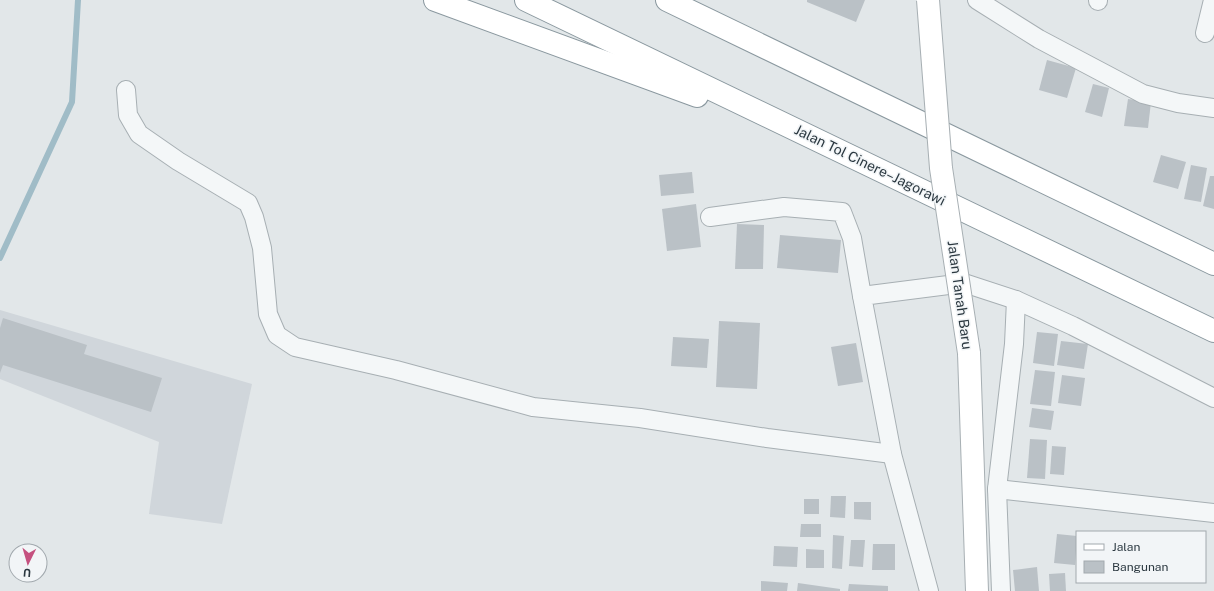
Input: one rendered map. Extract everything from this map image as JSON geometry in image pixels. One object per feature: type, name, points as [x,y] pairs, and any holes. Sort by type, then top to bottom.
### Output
[{"type":"main road","points":[[435,0],[818,140]]},
{"type":"main road","name":"Jalan Tol Cinere–Jagorawi","points":[[526,0],[1214,330]]},
{"type":"main road","points":[[668,0],[1214,264]]},
{"type":"main road","name":"Jalan Tanah Baru","points":[[928,0],[941,168],[969,352],[977,591]]},
{"type":"street","points":[[980,0],[1039,39],[1143,94],[1178,103],[1214,108]]},
{"type":"street","points":[[1205,33],[1213,0]]},
{"type":"street","points":[[126,90],[128,115],[138,134],[178,161],[248,203],[254,217],[262,248],[268,314],[277,335],[295,346],[396,370],[533,407],[640,418],[789,441],[892,454]]},
{"type":"street","points":[[710,217],[784,207],[842,212],[852,238],[892,454],[929,591]]},
{"type":"street","points":[[862,296],[964,283],[1016,300],[1073,326],[1214,398]]},
{"type":"street","points":[[1001,591],[997,488],[1014,344],[1016,300]]},
{"type":"street","points":[[997,488],[1214,513]]},
{"type":"shaded area","points":[[0,310],[252,384],[222,524],[149,514],[159,442],[0,379]]},
{"type":"building","points":[[807,0],[865,0],[856,22],[807,2]]},
{"type":"building","points":[[1047,60],[1076,68],[1067,98],[1039,90]]},
{"type":"building","points":[[1093,84],[1109,88],[1102,117],[1085,112]]},
{"type":"building","points":[[1128,99],[1151,102],[1148,128],[1124,126]]},
{"type":"building","points":[[1161,155],[1186,162],[1178,189],[1153,182]]},
{"type":"building","points":[[1191,165],[1207,168],[1201,202],[1184,199]]},
{"type":"building","points":[[692,172],[694,193],[661,196],[659,175]]},
{"type":"building","points":[[1210,176],[1214,176],[1214,209],[1203,206]]},
{"type":"building","points":[[696,204],[701,247],[667,251],[662,209]]},
{"type":"building","points":[[737,224],[764,225],[763,269],[735,269]]},
{"type":"building","points":[[780,235],[841,240],[838,273],[777,268]]},
{"type":"building","points":[[3,318],[87,345],[84,354],[162,378],[151,412],[3,365],[0,373],[0,328]]},
{"type":"building","points":[[719,321],[760,323],[757,389],[716,387]]},
{"type":"building","points":[[1037,332],[1058,334],[1054,366],[1033,363]]},
{"type":"building","points":[[673,337],[709,339],[707,368],[671,366]]},
{"type":"building","points":[[1061,341],[1088,344],[1084,369],[1057,365]]},
{"type":"building","points":[[856,343],[863,382],[838,386],[831,347]]},
{"type":"building","points":[[1035,370],[1055,372],[1051,406],[1030,404]]},
{"type":"building","points":[[1062,375],[1085,378],[1081,406],[1058,403]]},
{"type":"building","points":[[1032,408],[1054,411],[1051,430],[1029,427]]},
{"type":"building","points":[[1030,439],[1047,440],[1045,479],[1027,478]]},
{"type":"building","points":[[1052,446],[1066,447],[1064,475],[1050,474]]},
{"type":"building","points":[[831,496],[846,496],[845,518],[830,517]]},
{"type":"building","points":[[804,499],[819,499],[819,514],[804,514]]},
{"type":"building","points":[[854,502],[871,502],[871,520],[854,519]]},
{"type":"building","points":[[801,524],[821,524],[821,537],[800,537]]},
{"type":"building","points":[[1057,534],[1076,536],[1075,565],[1054,563]]},
{"type":"building","points":[[833,535],[844,536],[842,569],[832,568]]},
{"type":"building","points":[[851,540],[865,540],[863,567],[849,566]]},
{"type":"building","points":[[873,544],[895,544],[895,570],[872,570]]},
{"type":"building","points":[[774,546],[798,547],[797,567],[773,566]]},
{"type":"building","points":[[806,549],[824,550],[824,568],[806,568]]},
{"type":"building","points":[[1037,567],[1039,591],[1015,591],[1013,570]]},
{"type":"building","points":[[1065,573],[1066,591],[1050,591],[1049,574]]},
{"type":"building","points":[[761,581],[788,583],[787,591],[761,591]]},
{"type":"building","points":[[798,583],[840,589],[840,591],[797,591]]},
{"type":"building","points":[[849,584],[888,586],[888,591],[848,591]]},
{"type":"waterway","points":[[0,258],[72,102],[78,0]]}]
